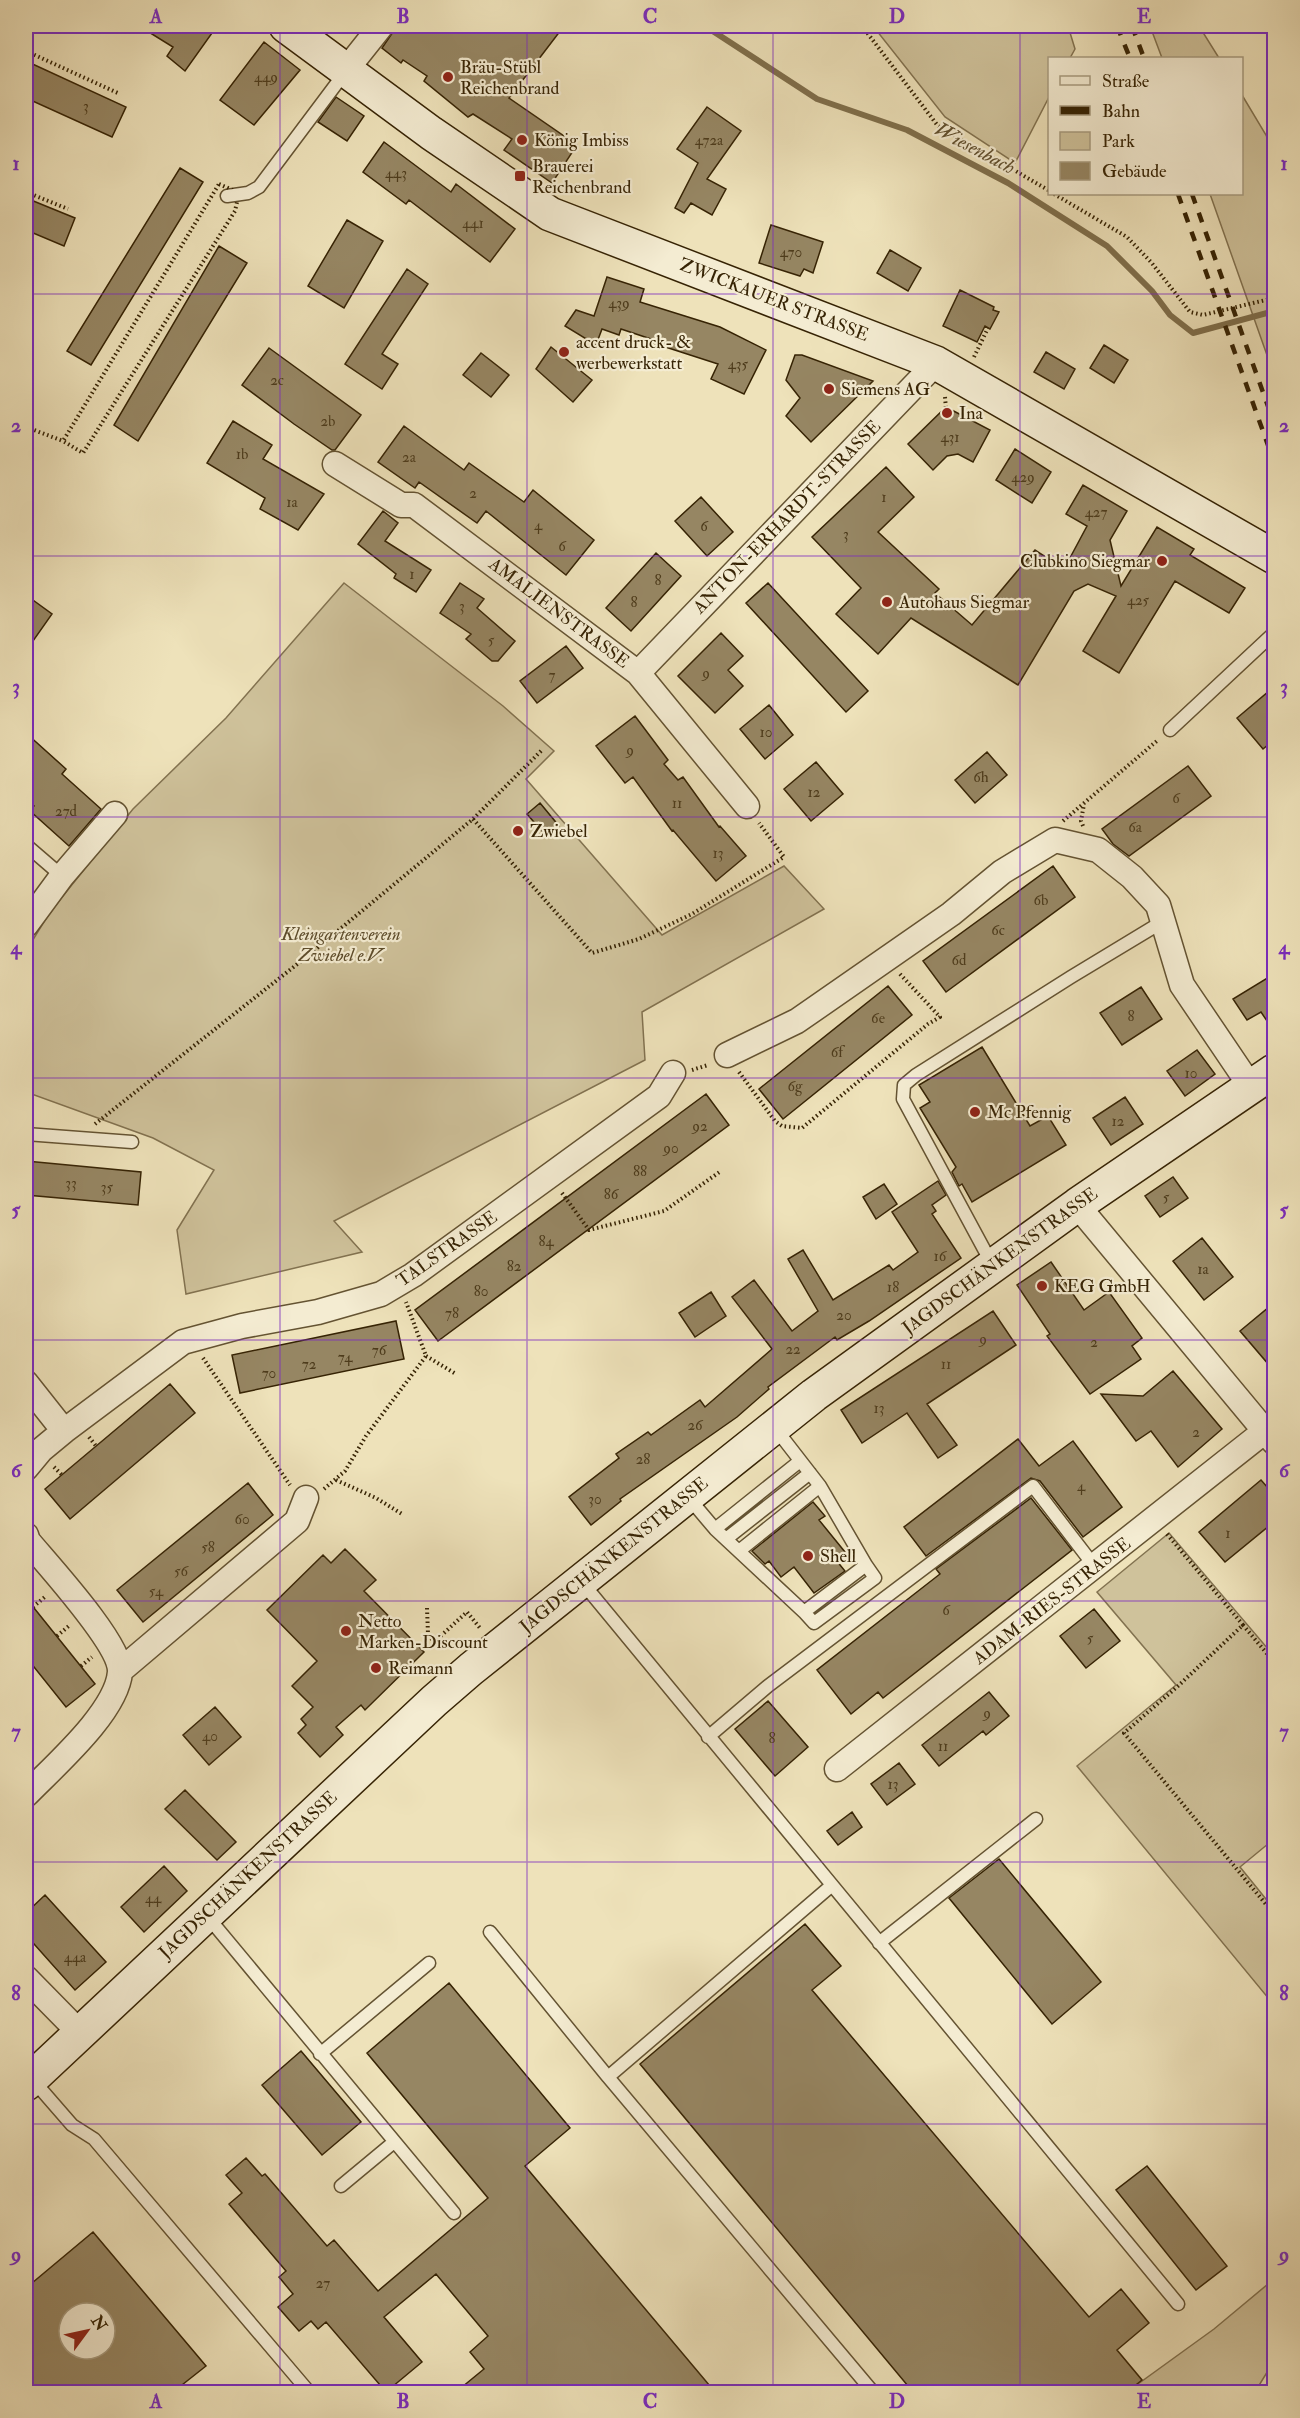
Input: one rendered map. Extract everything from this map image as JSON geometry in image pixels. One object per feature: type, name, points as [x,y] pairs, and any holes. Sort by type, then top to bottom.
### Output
[{"type":"main road","name":"ZWICKAUER STRASSE","points":[[286,26],[449,146],[550,214],[936,363],[1275,557]]},
{"type":"main road","name":"JAGDSCHÄNKENSTRASSE","points":[[28,2081],[434,1701],[496,1649],[814,1395],[1077,1205],[1263,1079]]},
{"type":"street","points":[[346,70],[381,26]]},
{"type":"street","name":"ANTON-ERHARDT-STRASSE","points":[[638,673],[936,363]]},
{"type":"street","name":"AMALIENSTRASSE","points":[[336,464],[400,505],[414,505],[638,673],[747,806]]},
{"type":"street","points":[[26,926],[62,876],[114,814]]},
{"type":"street","points":[[727,1054],[797,1021],[951,914],[1002,872],[1055,840]]},
{"type":"street","name":"JAGDSCHÄNKENSTRASSE","points":[[1055,840],[1098,850],[1132,877],[1158,905],[1182,985],[1263,1079]]},
{"type":"street","name":"TALSTRASSE","points":[[26,1468],[41,1450],[64,1431],[183,1342],[242,1326],[318,1312],[381,1294],[659,1096],[674,1073]]},
{"type":"street","points":[[1077,1205],[1272,1432]]},
{"type":"street","points":[[26,1383],[64,1431]]},
{"type":"street","name":"ADAM-RIES-STRASSE","points":[[837,1769],[1155,1519],[1272,1432]]},
{"type":"street","points":[[26,1795],[89,1729],[111,1701],[120,1671],[297,1521],[306,1498]]},
{"type":"street","points":[[26,1539],[87,1611],[109,1643],[120,1671]]},
{"type":"street","points":[[26,1978],[80,2033]]},
{"type":"lane","points":[[226,196],[248,193],[259,187],[346,70]]},
{"type":"lane","points":[[1170,730],[1275,633]]},
{"type":"lane","points":[[26,845],[62,876]]},
{"type":"lane","points":[[993,1265],[903,1099],[904,1085],[916,1075],[1071,976],[1162,922]]},
{"type":"lane","points":[[26,1134],[132,1142]]},
{"type":"lane","points":[[687,1496],[726,1539],[804,1612],[866,1565],[820,1486],[774,1426]]},
{"type":"lane","points":[[715,1528],[800,1461]]},
{"type":"lane","points":[[726,1539],[810,1473]]},
{"type":"lane","points":[[739,1551],[820,1486]]},
{"type":"lane","points":[[708,1737],[768,1686],[1033,1486],[1095,1567]]},
{"type":"lane","points":[[580,1581],[1178,2304]]},
{"type":"lane","points":[[879,1943],[1035,1819]]},
{"type":"lane","points":[[608,2077],[831,1886]]},
{"type":"lane","points":[[206,1915],[454,2213]]},
{"type":"lane","points":[[490,1932],[608,2077],[873,2392]]},
{"type":"lane","points":[[320,2054],[429,1963]]},
{"type":"lane","points":[[28,2081],[72,2125],[94,2139],[309,2392]]},
{"type":"lane","points":[[341,2186],[394,2142]]},
{"type":"path","points":[[862,26],[938,126],[1048,190]]},
{"type":"path","points":[[26,51],[120,94]]},
{"type":"path","points":[[26,192],[68,209]]},
{"type":"path","points":[[1056,195],[1127,237],[1151,262],[1190,312],[1203,315],[1275,298]]},
{"type":"path","points":[[63,441],[208,201]]},
{"type":"path","points":[[26,427],[63,441],[83,453],[235,211]]},
{"type":"path","points":[[985,334],[988,328]]},
{"type":"path","points":[[943,399],[946,409]]},
{"type":"path","points":[[1055,840],[1064,820],[1170,730]]},
{"type":"path","points":[[77,1139],[296,965],[473,819],[543,749]]},
{"type":"path","points":[[473,819],[591,953],[639,939],[692,914],[784,857],[747,806]]},
{"type":"path","points":[[727,1054],[775,1121],[782,1126],[802,1128],[928,1024],[940,1017],[911,986]]},
{"type":"path","points":[[549,1176],[590,1230],[664,1211],[721,1171]]},
{"type":"path","points":[[399,1283],[426,1356],[456,1374]]},
{"type":"path","points":[[191,1340],[293,1489],[306,1498],[321,1491],[345,1471],[366,1436],[426,1356]]},
{"type":"path","points":[[336,1480],[376,1498],[402,1514]]},
{"type":"path","points":[[1155,1519],[1275,1662]]},
{"type":"path","points":[[426,1608],[428,1634],[434,1642],[467,1612],[496,1649]]},
{"type":"path","points":[[1243,1624],[1178,1686],[1124,1733],[1275,1914]]},
{"type":"green space","points":[[873,26],[1068,26],[1075,49],[1071,57],[1048,57],[1048,99],[1015,163],[945,117]]},
{"type":"green space","points":[[1150,26],[1199,26],[1218,57],[1162,57]]},
{"type":"green space","points":[[1243,97],[1266,135],[1274,154],[1274,375],[1210,195],[1243,195]]},
{"type":"green space","name":"Kleingartenverein Zwiebel e.V.","points":[[344,583],[503,706],[554,751],[526,779],[662,935],[784,866],[824,909],[642,1012],[645,1060],[334,1221],[362,1252],[186,1294],[177,1230],[214,1170],[153,1138],[26,1092],[26,951],[50,912],[133,809],[226,718]]},
{"type":"green space","points":[[1169,1533],[1274,1656],[1274,1839],[1240,1867],[1274,1909],[1274,2005],[1077,1766],[1176,1685],[1097,1592]]},
{"type":"green space","points":[[1274,2279],[1274,2392],[1269,2369],[1255,2392],[1127,2392],[1214,2329]]},
{"type":"building","points":[[139,26],[217,26],[185,71],[167,56],[173,47]]},
{"type":"building","points":[[397,26],[564,26],[509,98],[577,145],[552,183],[504,150],[512,139],[473,114],[468,117],[424,81],[427,76],[403,60],[401,63],[382,48]]},
{"type":"building","points":[[264,42],[300,70],[254,125],[220,100]]},
{"type":"building","points":[[26,61],[126,107],[112,137],[26,98]]},
{"type":"building","points":[[336,97],[364,116],[347,141],[318,122]]},
{"type":"building","points":[[707,107],[741,131],[707,179],[726,189],[712,215],[691,203],[684,213],[675,208],[698,163],[677,149]]},
{"type":"building","points":[[384,142],[451,192],[456,184],[515,229],[490,262],[409,200],[406,204],[363,172]]},
{"type":"building","points":[[180,168],[203,182],[91,365],[67,351]]},
{"type":"building","points":[[26,198],[75,218],[64,246],[26,230]]},
{"type":"building","points":[[347,220],[383,241],[344,308],[308,286]]},
{"type":"building","points":[[771,225],[823,242],[813,273],[804,269],[800,276],[759,263]]},
{"type":"building","points":[[219,246],[247,263],[138,441],[114,425]]},
{"type":"building","points":[[890,250],[921,268],[908,291],[877,273]]},
{"type":"building","points":[[407,269],[428,284],[382,354],[398,364],[382,389],[345,364]]},
{"type":"building","points":[[607,277],[644,289],[640,302],[720,327],[766,350],[744,394],[711,379],[718,364],[653,343],[654,340],[621,329],[619,335],[602,329],[596,345],[565,326],[576,310],[594,316]]},
{"type":"building","points":[[960,290],[994,307],[993,310],[999,312],[990,329],[985,326],[977,342],[943,326]]},
{"type":"building","points":[[1104,345],[1128,360],[1114,383],[1090,368]]},
{"type":"building","points":[[551,347],[592,380],[573,402],[536,369]]},
{"type":"building","points":[[269,348],[361,415],[335,450],[294,424],[242,385]]},
{"type":"building","points":[[1046,352],[1075,369],[1064,389],[1034,372]]},
{"type":"building","points":[[481,353],[509,375],[491,397],[463,375]]},
{"type":"building","name":"Siemens AG","points":[[795,355],[802,355],[873,381],[811,442],[786,416],[800,398],[786,380]]},
{"type":"building","points":[[946,407],[990,430],[973,462],[958,454],[947,456],[933,470],[908,444]]},
{"type":"building","points":[[233,421],[272,445],[263,459],[324,494],[298,530],[260,509],[265,498],[207,463]]},
{"type":"building","points":[[404,426],[464,470],[469,463],[524,502],[533,490],[594,540],[566,575],[486,511],[477,523],[419,482],[415,488],[378,462]]},
{"type":"building","points":[[1015,449],[1051,472],[1032,503],[996,480]]},
{"type":"building","points":[[886,467],[914,497],[878,532],[939,589],[935,593],[972,625],[1035,550],[1064,569],[1087,526],[1066,514],[1083,485],[1127,511],[1110,540],[1121,586],[1157,527],[1194,549],[1190,555],[1245,588],[1229,613],[1175,581],[1119,673],[1083,651],[1116,596],[1088,584],[1074,591],[1018,685],[911,618],[878,654],[836,614],[861,588],[812,537]]},
{"type":"building","points":[[701,497],[733,532],[707,556],[675,521]]},
{"type":"building","points":[[383,511],[398,523],[385,541],[431,570],[416,592],[394,578],[396,574],[358,544]]},
{"type":"building","points":[[656,553],[681,576],[631,631],[606,608]]},
{"type":"building","points":[[460,583],[484,599],[477,608],[515,641],[498,661],[492,661],[466,639],[471,634],[440,613]]},
{"type":"building","points":[[768,583],[868,691],[846,712],[746,603]]},
{"type":"building","points":[[26,595],[52,614],[26,651]]},
{"type":"building","points":[[721,633],[743,656],[728,670],[743,686],[715,713],[678,676]]},
{"type":"building","points":[[566,646],[583,668],[537,703],[520,681]]},
{"type":"building","points":[[1275,686],[1275,739],[1263,749],[1237,718]]},
{"type":"building","points":[[769,705],[793,735],[765,759],[740,729]]},
{"type":"building","points":[[635,716],[668,760],[664,764],[678,780],[683,777],[719,827],[746,856],[716,881],[672,831],[633,777],[625,783],[596,746]]},
{"type":"building","points":[[26,733],[66,769],[62,774],[101,809],[69,846],[29,810],[34,806],[26,798]]},
{"type":"building","points":[[987,752],[1007,775],[975,803],[955,780]]},
{"type":"building","points":[[816,762],[843,794],[811,821],[784,789]]},
{"type":"building","points":[[1188,766],[1211,796],[1129,856],[1113,844],[1102,829]]},
{"type":"building","points":[[540,803],[559,826],[546,836],[527,814]]},
{"type":"building","points":[[1053,866],[1075,897],[946,992],[923,961]]},
{"type":"building","points":[[1269,977],[1275,987],[1275,1033],[1261,1012],[1247,1020],[1233,999]]},
{"type":"building","points":[[888,986],[912,1015],[783,1119],[759,1089]]},
{"type":"building","points":[[1141,987],[1162,1019],[1122,1045],[1100,1013]]},
{"type":"building","points":[[982,1047],[1030,1126],[1048,1116],[1066,1145],[972,1202],[962,1184],[959,1186],[952,1172],[956,1167],[920,1108],[930,1102],[919,1085]]},
{"type":"building","points":[[1197,1050],[1215,1074],[1185,1096],[1167,1071]]},
{"type":"building","points":[[706,1094],[729,1125],[438,1341],[415,1310]]},
{"type":"building","points":[[1125,1097],[1143,1124],[1111,1145],[1093,1118]]},
{"type":"building","points":[[26,1161],[141,1172],[138,1205],[26,1195]]},
{"type":"building","points":[[1173,1177],[1188,1198],[1160,1217],[1145,1196]]},
{"type":"building","points":[[938,1181],[946,1195],[932,1205],[936,1211],[932,1214],[961,1258],[869,1321],[837,1340],[835,1337],[768,1387],[769,1389],[737,1417],[620,1499],[621,1501],[591,1525],[569,1497],[619,1458],[616,1454],[648,1432],[651,1435],[700,1400],[705,1407],[772,1349],[732,1297],[754,1280],[792,1331],[818,1311],[788,1259],[803,1250],[833,1300],[889,1265],[893,1270],[918,1252],[892,1212]]},
{"type":"building","points":[[884,1184],[897,1204],[876,1219],[863,1197]]},
{"type":"building","points":[[1202,1238],[1233,1277],[1204,1300],[1173,1261]]},
{"type":"building","points":[[1051,1262],[1084,1310],[1109,1292],[1142,1338],[1132,1346],[1141,1359],[1090,1394],[1047,1336],[1050,1334],[1017,1285]]},
{"type":"building","points":[[711,1292],[726,1316],[695,1337],[679,1313]]},
{"type":"building","points":[[1275,1302],[1275,1372],[1240,1331]]},
{"type":"building","points":[[993,1311],[1016,1345],[927,1404],[957,1445],[938,1458],[907,1413],[862,1443],[841,1410]]},
{"type":"building","points":[[396,1321],[404,1359],[240,1393],[232,1355]]},
{"type":"building","points":[[1173,1371],[1222,1429],[1178,1467],[1151,1431],[1136,1441],[1101,1394],[1143,1396]]},
{"type":"building","points":[[170,1384],[195,1413],[70,1519],[45,1489]]},
{"type":"building","points":[[1018,1439],[1039,1466],[1073,1441],[1122,1507],[1083,1537],[1040,1481],[1031,1478],[926,1556],[904,1527]]},
{"type":"building","points":[[1261,1480],[1275,1496],[1275,1521],[1225,1562],[1199,1532]]},
{"type":"building","points":[[248,1483],[273,1515],[143,1622],[117,1590]]},
{"type":"building","points":[[1031,1498],[1072,1550],[883,1698],[878,1692],[851,1714],[817,1670],[940,1574],[936,1569]]},
{"type":"building","name":"Shell","points":[[813,1502],[825,1516],[819,1520],[845,1552],[836,1560],[845,1571],[814,1593],[794,1567],[781,1577],[769,1561],[765,1564],[752,1551]]},
{"type":"building","name":"Netto Marken-Discount","points":[[345,1549],[376,1580],[364,1591],[424,1652],[365,1710],[361,1705],[336,1727],[343,1735],[320,1757],[298,1733],[306,1725],[301,1719],[313,1707],[292,1686],[317,1661],[267,1610],[323,1555],[331,1563]]},
{"type":"building","points":[[26,1598],[95,1684],[66,1707],[26,1657]]},
{"type":"building","points":[[1094,1609],[1120,1641],[1086,1668],[1060,1636]]},
{"type":"building","points":[[989,1692],[1009,1716],[986,1735],[983,1731],[939,1766],[922,1745]]},
{"type":"building","points":[[768,1701],[808,1747],[775,1776],[735,1729]]},
{"type":"building","points":[[215,1707],[241,1737],[209,1765],[183,1735]]},
{"type":"building","points":[[899,1763],[915,1784],[887,1805],[871,1784]]},
{"type":"building","points":[[185,1790],[236,1842],[217,1860],[165,1809]]},
{"type":"building","points":[[852,1812],[862,1827],[838,1845],[827,1831]]},
{"type":"building","points":[[999,1859],[1101,1982],[1052,2024],[949,1898]]},
{"type":"building","points":[[164,1866],[187,1891],[144,1932],[121,1907]]},
{"type":"building","points":[[45,1895],[106,1962],[75,1990],[26,1935],[26,1913]]},
{"type":"building","points":[[805,1924],[841,1966],[812,1990],[1089,2317],[1121,2289],[1149,2323],[1117,2350],[1142,2380],[1127,2392],[913,2392],[640,2064]]},
{"type":"building","points":[[449,1983],[570,2128],[525,2166],[715,2392],[456,2392],[484,2369],[470,2352],[488,2336],[436,2274],[384,2317],[422,2362],[386,2392],[326,2322],[318,2329],[311,2321],[299,2331],[278,2307],[293,2294],[279,2277],[286,2271],[229,2204],[242,2193],[226,2175],[246,2158],[262,2176],[265,2174],[327,2246],[334,2240],[378,2291],[488,2198],[367,2053]]},
{"type":"building","points":[[301,2051],[361,2122],[322,2155],[262,2085]]},
{"type":"building","points":[[1147,2166],[1227,2266],[1196,2290],[1116,2190]]},
{"type":"building","points":[[93,2232],[206,2366],[173,2392],[26,2392],[26,2288]]},
{"type":"waterway","name":"Wiesenbach","points":[[705,26],[817,99],[907,130],[1008,183],[1107,246],[1152,291],[1170,315],[1193,333],[1274,311]]},
{"type":"railway","points":[[1117,26],[1130,57]]},
{"type":"railway","points":[[1132,26],[1144,57]]},
{"type":"railway","points":[[1178,195],[1274,462]]},
{"type":"railway","points":[[1192,195],[1274,423]]},
{"type":"place","name":"Bräu-Stübl Reichenbrand","points":[[448,77]]},
{"type":"place","name":"König Imbiss","points":[[522,140]]},
{"type":"place","name":"Brauerei Reichenbrand","points":[[520,176]]},
{"type":"place","name":"accent druck- & werbewerkstatt","points":[[564,352]]},
{"type":"place","name":"Siemens AG","points":[[829,389]]},
{"type":"place","name":"Ina","points":[[947,413]]},
{"type":"place","name":"Clubkino Siegmar","points":[[1162,561]]},
{"type":"place","name":"Autohaus Siegmar","points":[[887,602]]},
{"type":"place","name":"Zwiebel","points":[[518,831]]},
{"type":"place","name":"Mc Pfennig","points":[[975,1112]]},
{"type":"place","name":"KEG GmbH","points":[[1042,1286]]},
{"type":"place","name":"Shell","points":[[808,1556]]},
{"type":"place","name":"Netto Marken-Discount","points":[[346,1631]]},
{"type":"place","name":"Reimann","points":[[376,1668]]}]
